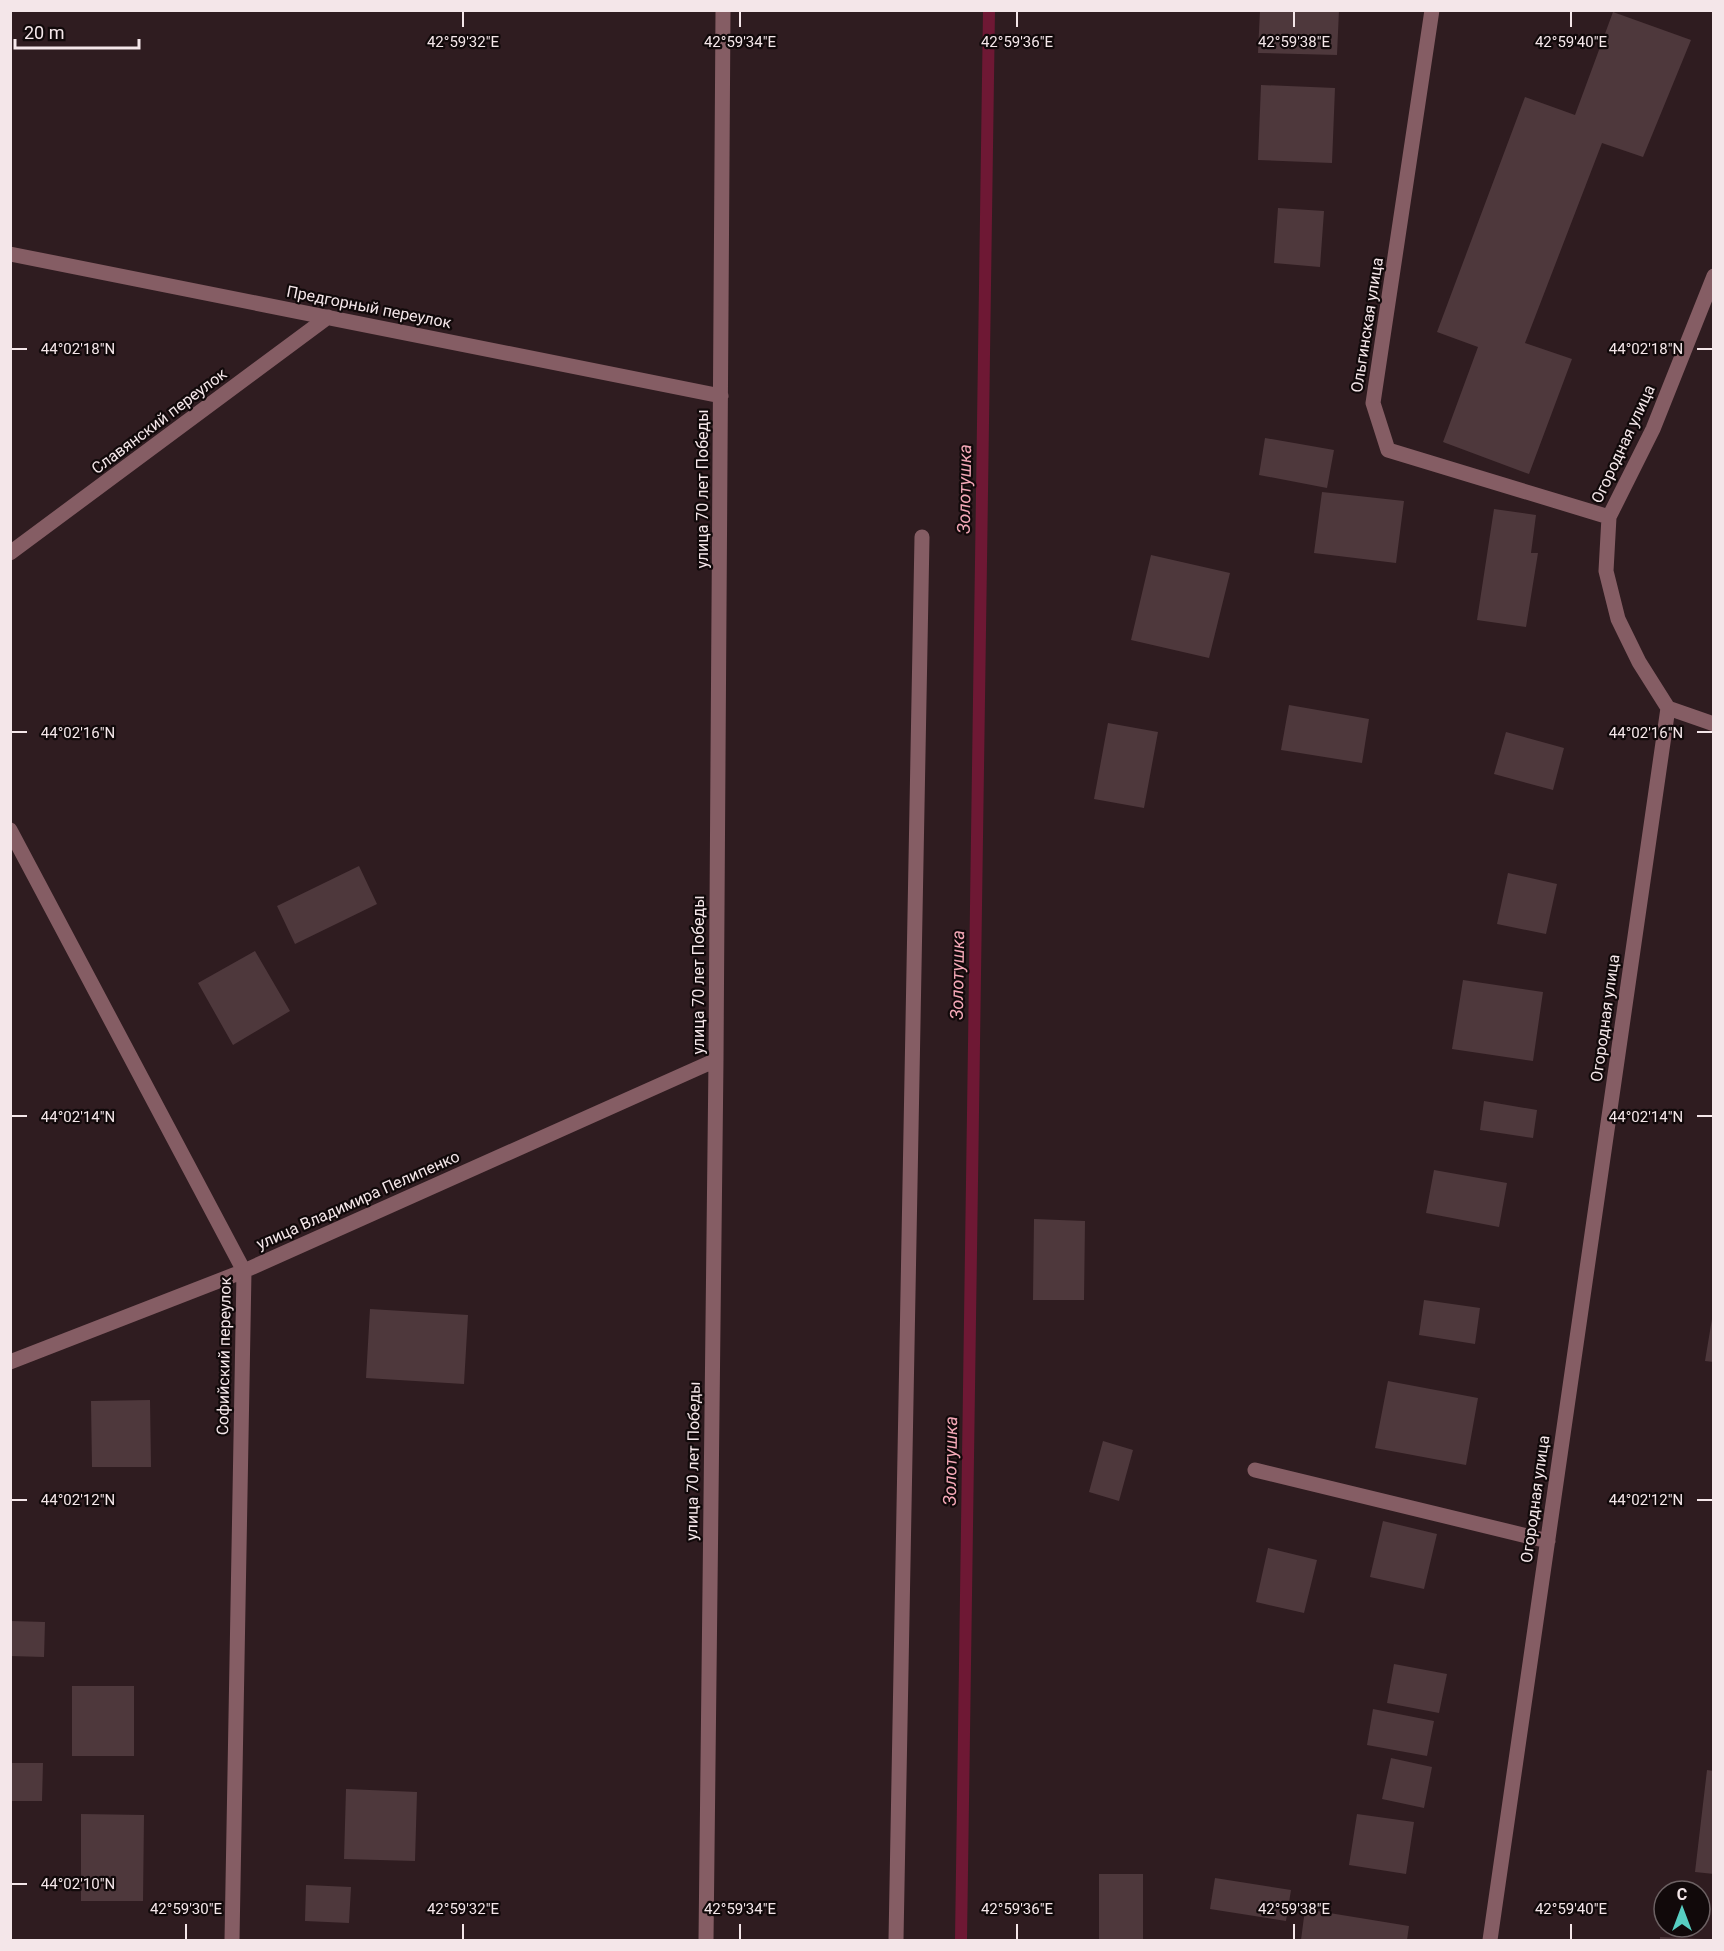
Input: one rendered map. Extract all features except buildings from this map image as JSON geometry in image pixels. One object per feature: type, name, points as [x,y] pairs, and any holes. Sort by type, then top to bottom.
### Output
[{"type":"street","name":"улица 70 лет Победы","points":[[706,1941],[716,1060],[723,10]]},
{"type":"street","name":"Ольгинская улица","points":[[1432,10],[1373,403],[1388,450],[1609,517]]},
{"type":"street","name":"Предгорный переулок","points":[[10,254],[721,396]]},
{"type":"street","name":"Огородная улица","points":[[1490,1941],[1668,708],[1639,662],[1618,619],[1606,571],[1609,517],[1653,429],[1713,276]]},
{"type":"street","name":"Славянский переулок","points":[[10,553],[328,317]]},
{"type":"street","points":[[896,1941],[922,537]]},
{"type":"street","points":[[1668,708],[1713,724]]},
{"type":"street","name":"Софийский переулок","points":[[10,830],[244,1271],[232,1941]]},
{"type":"street","name":"улица Владимира Пелипенко","points":[[10,1362],[244,1271],[716,1060]]},
{"type":"street","points":[[1255,1470],[1548,1541]]},
{"type":"waterway","name":"Золотушка","points":[[961,1940],[989,10]]}]
